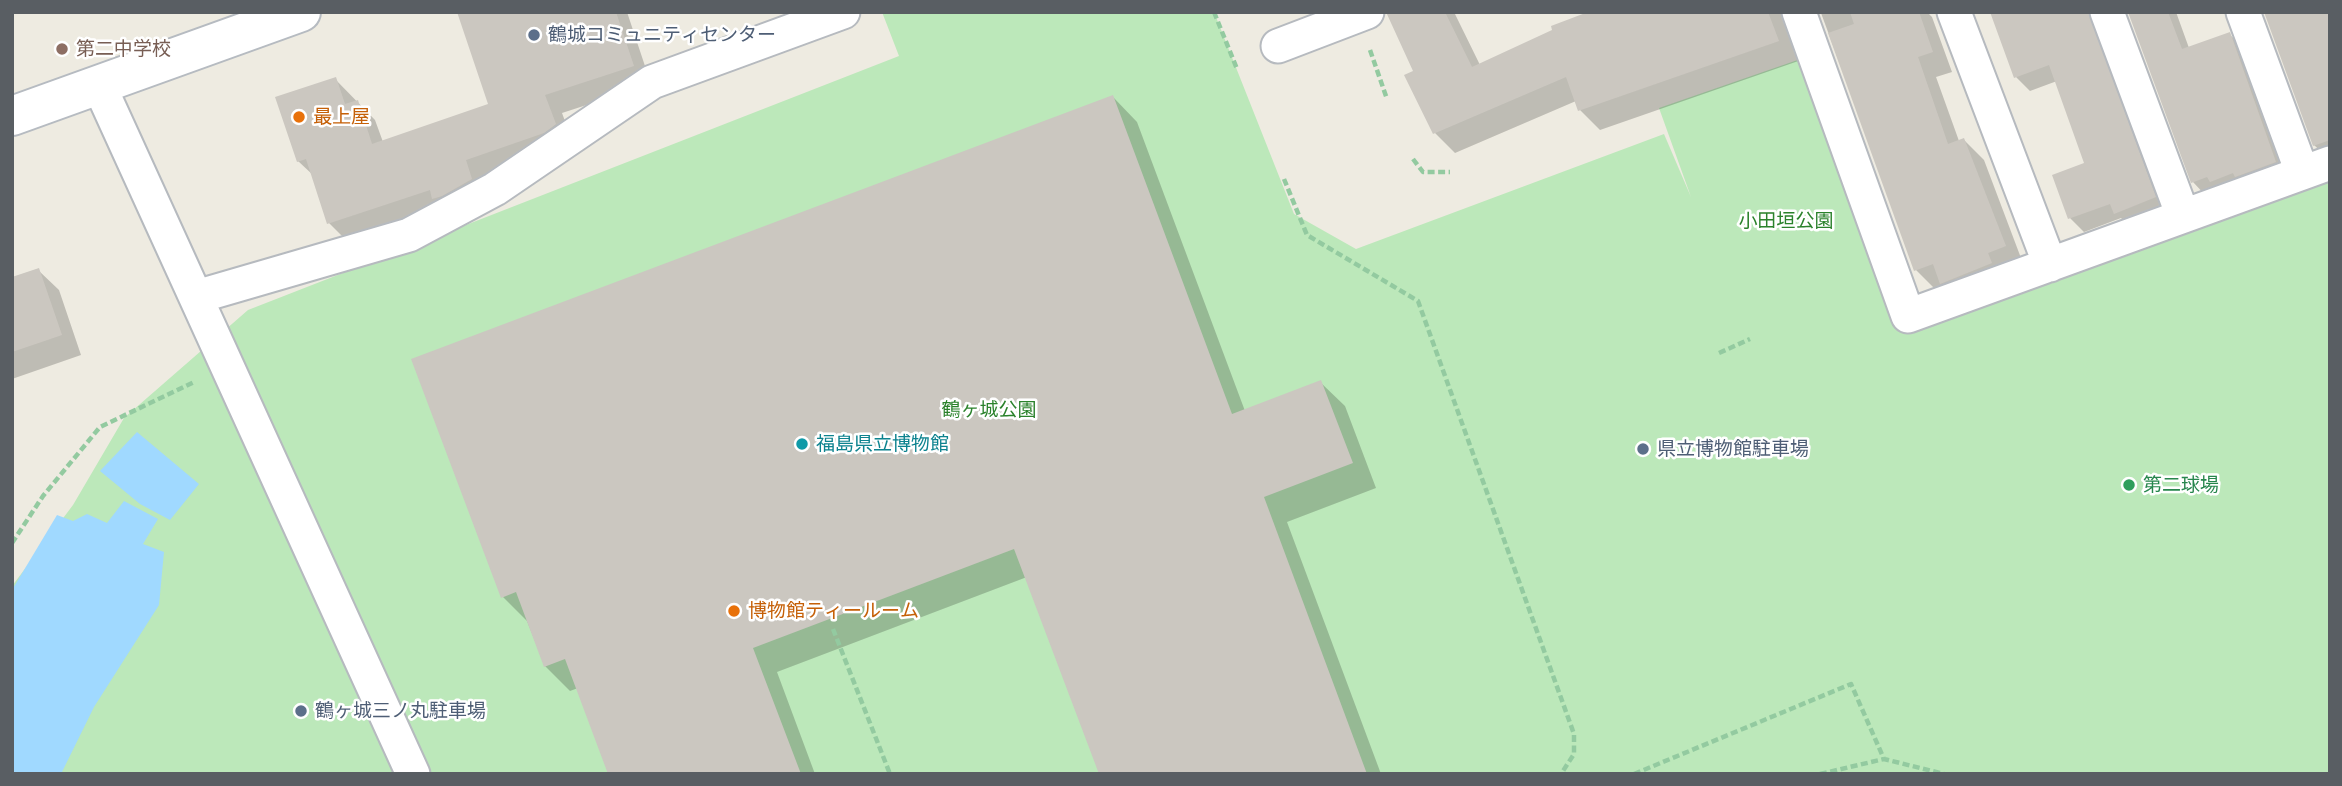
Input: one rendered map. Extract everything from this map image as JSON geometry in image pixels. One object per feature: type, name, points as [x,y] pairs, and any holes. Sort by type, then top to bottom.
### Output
[{"type":"street","points":[[12,116],[300,12]]},
{"type":"street","points":[[196,297],[409,235],[495,189],[652,82],[843,12]]},
{"type":"street","points":[[1799,12],[1908,316],[2316,167],[2243,12]]},
{"type":"street","points":[[1954,12],[2050,265]]},
{"type":"street","points":[[2106,12],[2183,216]]},
{"type":"street","points":[[1278,46],[1367,26]]},
{"type":"street","points":[[99,85],[413,774]]},
{"type":"path","points":[[1214,12],[1237,69]]},
{"type":"path","points":[[1367,26],[1387,99]]},
{"type":"path","points":[[1412,159],[1423,172],[1450,172]]},
{"type":"path","points":[[1284,179],[1307,235],[1418,301],[1574,734],[1574,754],[1561,774]]},
{"type":"path","points":[[1718,353],[1750,339]]},
{"type":"path","points":[[12,543],[43,496],[100,427],[227,366]]},
{"type":"path","points":[[833,629],[890,774]]},
{"type":"path","points":[[1634,774],[1851,684],[1884,758]]},
{"type":"path","points":[[1820,774],[1884,758],[1944,774]]},
{"type":"green space","name":"鶴ヶ城公園","points":[[882,12],[1214,12],[1294,214],[1356,249],[1664,134],[1691,197],[1659,108],[1812,55],[1910,325],[2330,172],[2330,774],[12,774],[12,586],[73,505],[124,418],[248,310],[899,56]]},
{"type":"water","points":[[137,432],[199,484],[170,520],[140,504],[100,471]]},
{"type":"water","points":[[124,501],[158,519],[143,544],[164,552],[159,605],[94,707],[61,774],[12,774],[12,590],[57,515],[73,521],[87,514],[107,523]]},
{"type":"building","points":[[457,12],[616,12],[634,66],[545,95],[556,124],[544,133],[466,160],[472,179],[442,196],[432,199],[430,190],[327,224],[306,159],[297,162],[275,97],[336,77],[345,104],[358,100],[372,144],[488,104]]},
{"type":"building","points":[[1386,12],[1445,12],[1472,67],[1552,30],[1551,26],[1588,12],[1768,12],[1779,41],[1578,111],[1566,77],[1433,134],[1404,75],[1413,71]]},
{"type":"building","points":[[1850,12],[1919,12],[1933,52],[1918,57],[1948,144],[1964,138],[2006,246],[1988,253],[1992,263],[1940,284],[1933,264],[1914,271],[1828,33],[1854,24]]},
{"type":"building","points":[[1990,12],[2088,12],[2156,197],[2114,214],[2110,204],[2068,219],[2052,175],[2084,163],[2049,65],[2014,78]]},
{"type":"building","points":[[2128,12],[2168,12],[2182,49],[2230,32],[2276,162],[2235,177],[2233,173],[2210,182],[2207,177],[2191,183]]},
{"type":"building","points":[[2264,12],[2330,12],[2330,140],[2313,146]]},
{"type":"building","points":[[1113,95],[1232,414],[1321,380],[1353,463],[1264,497],[1367,774],[1099,774],[1014,549],[753,648],[801,774],[608,774],[565,659],[544,667],[516,592],[501,598],[411,359]]},
{"type":"building","points":[[39,268],[62,335],[12,352],[12,277]]},
{"type":"place","name":"鶴城コミュニティセンター","points":[[534,35]]},
{"type":"place","name":"第二中学校","points":[[62,49]]},
{"type":"place","name":"最上屋","points":[[299,117]]},
{"type":"place","name":"福島県立博物館","points":[[802,444]]},
{"type":"place","name":"県立博物館駐車場","points":[[1643,449]]},
{"type":"place","name":"第二球場","points":[[2129,485]]},
{"type":"place","name":"博物館ティールーム","points":[[734,611]]},
{"type":"place","name":"鶴ヶ城三ノ丸駐車場","points":[[301,711]]},
{"type":"park label","name":"小田垣公園","points":[[1786,221]]}]
